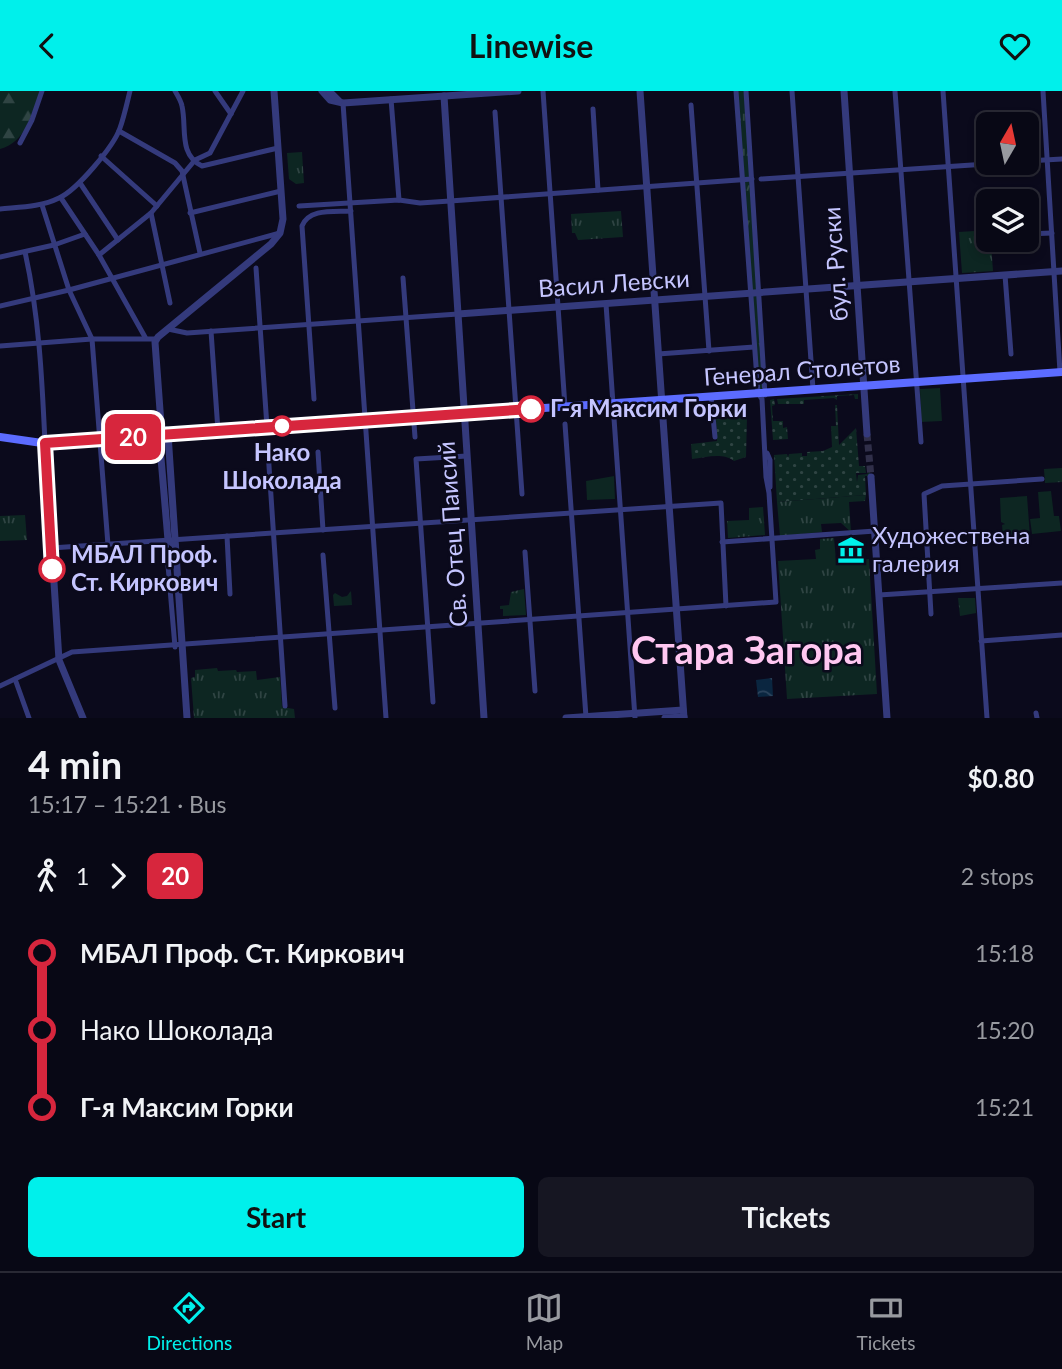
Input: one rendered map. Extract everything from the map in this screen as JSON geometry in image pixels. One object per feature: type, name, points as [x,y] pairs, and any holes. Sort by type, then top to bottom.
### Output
[{"type":"main road","name":"Генерал Столетов","points":[[0,437],[45,443],[711,396],[762,395],[1061,372]]},
{"type":"street","points":[[20,143],[42,91]]},
{"type":"street","points":[[0,209],[42,205],[61,198],[80,183],[119,131],[130,91]]},
{"type":"street","points":[[175,91],[182,106],[185,145],[202,166],[278,148]]},
{"type":"street","points":[[215,91],[231,114]]},
{"type":"street","points":[[99,255],[151,213],[195,160],[210,153],[243,91]]},
{"type":"street","points":[[187,718],[161,424],[157,339],[262,252],[280,233],[283,219],[274,91]]},
{"type":"street","points":[[322,91],[332,101],[343,103],[518,91]]},
{"type":"street","points":[[329,91],[343,103]]},
{"type":"street","points":[[542,91],[565,407]]},
{"type":"street","points":[[640,91],[684,715]]},
{"type":"street","points":[[736,91],[754,347],[762,395]]},
{"type":"street","points":[[0,686],[72,652],[180,647],[776,602],[746,91]]},
{"type":"street","points":[[792,91],[813,389]]},
{"type":"street","name":"бул. Руски","points":[[844,91],[867,434]]},
{"type":"street","points":[[895,91],[921,442]]},
{"type":"street","points":[[943,91],[987,718]]},
{"type":"street","points":[[1043,91],[1052,233],[1058,272],[1061,372]]},
{"type":"street","name":"Св. Отец Паисий","points":[[444,96],[484,718]]},
{"type":"street","points":[[391,99],[399,201]]},
{"type":"street","points":[[343,103],[386,718]]},
{"type":"street","points":[[691,105],[709,351]]},
{"type":"street","points":[[593,109],[598,191]]},
{"type":"street","points":[[495,112],[522,494]]},
{"type":"street","points":[[119,131],[175,163],[184,176],[200,253]]},
{"type":"street","points":[[101,156],[157,207]]},
{"type":"street","points":[[1040,160],[1062,159]]},
{"type":"street","points":[[761,179],[976,164]]},
{"type":"street","points":[[299,207],[501,198],[751,179]]},
{"type":"street","points":[[80,183],[118,240]]},
{"type":"street","points":[[191,213],[281,191]]},
{"type":"street","points":[[61,198],[99,255],[145,337]]},
{"type":"street","points":[[42,205],[69,290],[92,339],[108,545]]},
{"type":"street","points":[[314,399],[303,222],[310,215],[351,211]]},
{"type":"street","points":[[151,213],[170,303]]},
{"type":"street","points":[[0,306],[280,233]]},
{"type":"street","points":[[1039,234],[1052,233]]},
{"type":"street","points":[[0,257],[54,245],[85,234]]},
{"type":"street","points":[[26,252],[40,344],[59,657],[83,718]]},
{"type":"street","points":[[256,268],[267,427]]},
{"type":"street","name":"Васил Левски","points":[[168,328],[187,333],[1058,272]]},
{"type":"street","points":[[1005,275],[1011,355]]},
{"type":"street","points":[[403,278],[415,437]]},
{"type":"street","points":[[606,304],[635,716]]},
{"type":"street","points":[[211,331],[218,431]]},
{"type":"street","points":[[0,346],[92,339],[157,339]]},
{"type":"street","points":[[658,354],[754,347]]},
{"type":"street","points":[[711,396],[715,437]]},
{"type":"street","points":[[565,424],[586,717]]},
{"type":"street","points":[[268,451],[285,706]]},
{"type":"street","points":[[318,451],[323,530]]},
{"type":"street","points":[[433,702],[416,459],[467,456]]},
{"type":"street","points":[[870,477],[887,718]]},
{"type":"street","points":[[931,614],[924,494],[941,486],[1042,478]]},
{"type":"street","points":[[51,548],[173,542],[226,536],[721,503],[726,606]]},
{"type":"street","points":[[722,543],[875,531]]},
{"type":"street","points":[[226,536],[230,594]]},
{"type":"street","points":[[525,552],[535,691]]},
{"type":"street","points":[[323,555],[335,708]]},
{"type":"street","points":[[879,596],[1062,583]]},
{"type":"street","points":[[981,641],[1062,635]]},
{"type":"street","points":[[15,679],[29,718]]},
{"type":"street","points":[[566,718],[684,715]]},
{"type":"street","points":[[665,718],[684,715]]},
{"type":"green space","points":[[0,91],[40,91],[31,118],[22,134],[0,149]]},
{"type":"green space","points":[[736,91],[746,91],[767,393],[758,393]]},
{"type":"green space","points":[[302,152],[304,183],[296,184],[289,179],[287,153]]},
{"type":"green space","points":[[621,211],[623,237],[578,240],[575,233],[572,233],[571,214]]},
{"type":"green space","points":[[975,231],[976,252],[992,252],[993,271],[962,273],[959,232]]},
{"type":"green space","points":[[940,388],[942,421],[921,422],[920,389]]},
{"type":"green space","points":[[858,394],[858,399],[855,399],[854,395],[837,396],[837,400],[804,400],[804,404],[778,404],[777,399]]},
{"type":"green space","points":[[774,399],[773,421],[783,421],[783,428],[787,427],[788,439],[773,440],[770,400]]},
{"type":"green space","points":[[835,405],[839,445],[856,428],[859,466],[865,466],[866,473],[856,473],[857,482],[858,475],[867,474],[870,471],[870,476],[865,476],[866,495],[777,502],[774,455],[787,454],[788,457],[789,454],[802,453],[802,456],[807,456],[807,452],[823,451],[832,447],[831,426],[836,426]]},
{"type":"green space","points":[[747,417],[746,457],[734,461],[719,456],[692,459],[691,444],[717,441],[716,419]]},
{"type":"green space","points":[[1062,468],[1062,482],[1045,483],[1044,469]]},
{"type":"green space","points":[[614,476],[615,499],[587,500],[586,481]]},
{"type":"green space","points":[[1051,491],[1054,516],[1059,516],[1061,531],[1032,534],[1030,519],[1040,518],[1038,492]]},
{"type":"green space","points":[[866,495],[865,501],[849,502],[851,532],[841,523],[821,524],[822,532],[780,536],[777,502]]},
{"type":"green space","points":[[1027,496],[1030,536],[1003,538],[1002,525],[1005,524],[1001,522],[1000,498]]},
{"type":"green space","points":[[763,507],[765,535],[728,538],[727,521],[749,520],[749,508]]},
{"type":"green space","points":[[25,515],[27,540],[0,541],[0,516]]},
{"type":"green space","points":[[834,538],[836,561],[869,559],[877,694],[787,699],[778,561],[816,559],[815,550],[820,549],[820,539]]},
{"type":"green space","points":[[524,589],[526,615],[503,616],[500,606],[509,605],[511,592]]},
{"type":"green space","points":[[351,591],[352,605],[334,606],[335,593],[342,597]]},
{"type":"green space","points":[[958,598],[975,598],[976,613],[960,616]]},
{"type":"green space","points":[[217,668],[218,671],[256,671],[257,680],[280,677],[282,707],[294,709],[295,718],[194,718],[191,678],[195,677],[195,670]]},
{"type":"water","points":[[772,678],[773,696],[758,697],[756,680]]},
{"type":"tunnel","points":[[867,434],[871,477]]},
{"type":"bus line","name":"20","points":[[52,569],[45,443],[531,409]]},
{"type":"place","name":"Г-я Максим Горки","points":[[531,409]]},
{"type":"place","name":"Нако Шоколада","points":[[282,426]]},
{"type":"place","name":"Художествена галерия","points":[[851,550]]},
{"type":"place","name":"МБАЛ Проф. Ст. Киркович","points":[[52,569]]},
{"type":"district","name":"Стара Загора","points":[[747,651]]}]
